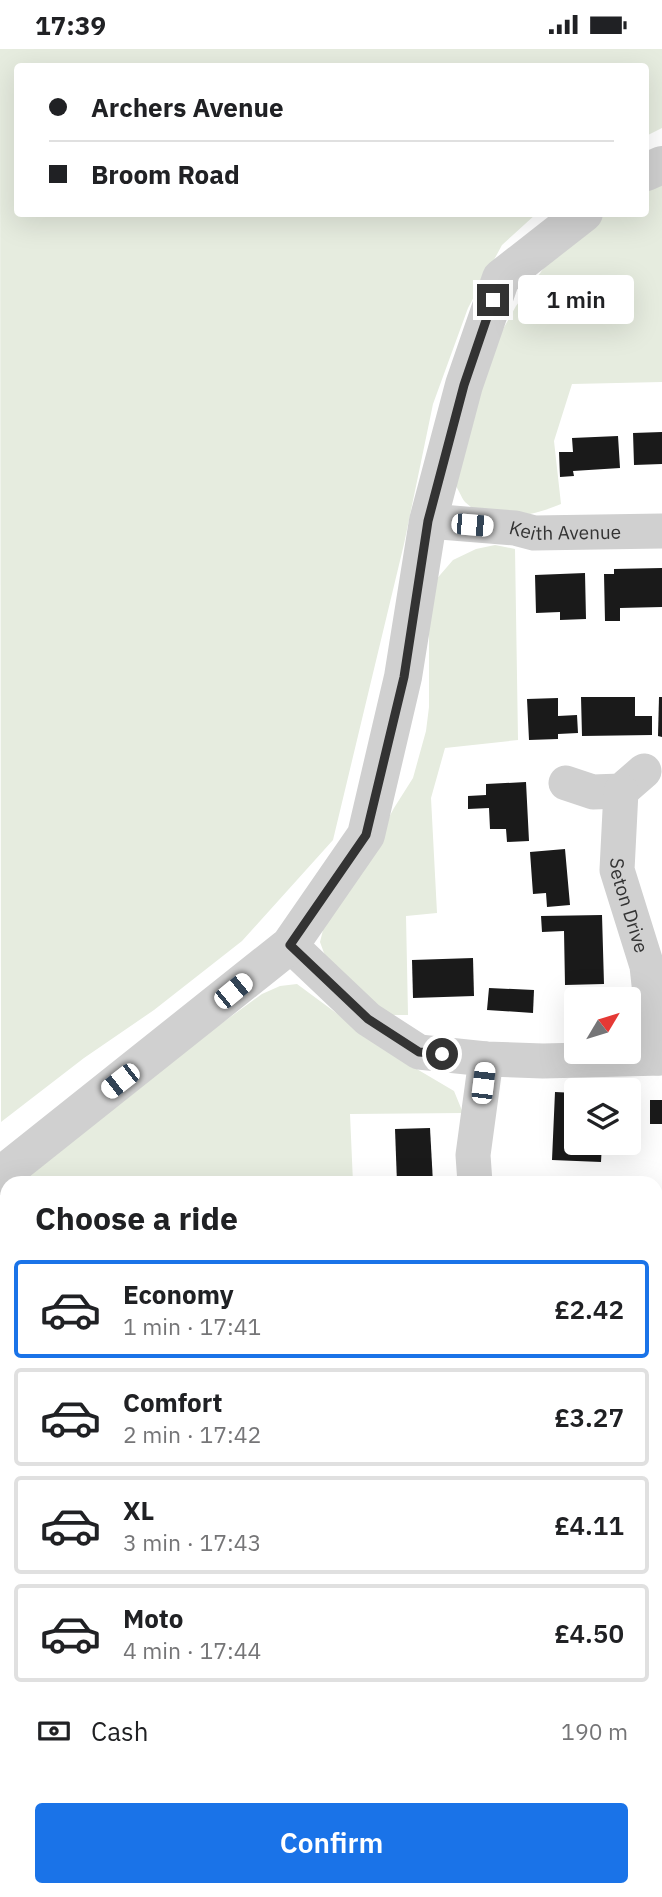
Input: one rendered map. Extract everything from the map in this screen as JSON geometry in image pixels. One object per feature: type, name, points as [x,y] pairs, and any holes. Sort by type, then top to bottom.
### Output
[{"type":"street","points":[[1,1173],[158,1052],[290,945],[366,835],[404,677],[428,521],[464,385],[501,278],[579,217]]},
{"type":"street","name":"Keith Avenue","points":[[428,521],[515,528],[534,533],[662,531]]},
{"type":"street","name":"Seton Drive","points":[[566,783],[593,792],[633,781],[617,870],[647,966],[660,1058]]},
{"type":"street","points":[[290,945],[368,1019],[419,1052],[486,1059],[543,1061],[660,1058]]},
{"type":"street","points":[[474,1176],[473,1155],[486,1059]]},
{"type":"shaded area","points":[[0,49],[662,49],[662,128],[649,134],[649,63],[14,63],[14,217],[533,217],[502,245],[468,308],[433,404],[404,544],[333,840],[242,941],[154,1010],[84,1058],[1,1122]]},
{"type":"shaded area","points":[[662,172],[662,382],[572,384],[554,441],[561,504],[538,512],[512,516],[487,514],[475,509],[465,502],[454,483],[481,368],[516,306],[546,265],[594,217],[649,217],[649,178]]},
{"type":"shaded area","points":[[495,545],[515,549],[518,740],[445,748],[431,798],[437,913],[406,916],[408,1015],[386,1015],[328,964],[320,942],[324,926],[413,778],[426,731],[429,707],[429,628],[434,582],[453,560],[476,549]]},
{"type":"shaded area","points":[[297,984],[393,1055],[454,1091],[463,1113],[350,1114],[353,1176],[28,1176],[178,1055],[262,994],[280,986]]},
{"type":"building","points":[[662,432],[662,464],[634,465],[633,433]]},
{"type":"building","points":[[618,436],[620,468],[573,471],[574,476],[560,477],[559,452],[573,452],[572,438]]},
{"type":"building","points":[[662,568],[662,607],[620,608],[620,621],[605,621],[604,574],[614,574],[614,569]]},
{"type":"building","points":[[585,573],[586,619],[560,620],[560,612],[536,613],[535,575]]},
{"type":"building","points":[[581,697],[635,697],[635,716],[652,716],[652,735],[582,736]]},
{"type":"building","points":[[659,697],[662,697],[662,737],[658,736]]},
{"type":"building","points":[[558,698],[558,716],[577,715],[578,733],[558,734],[558,739],[529,740],[527,699]]},
{"type":"building","points":[[526,782],[529,841],[507,842],[506,829],[490,829],[489,808],[468,809],[468,796],[486,795],[486,784]]},
{"type":"building","points":[[565,849],[570,905],[547,907],[546,893],[533,894],[530,852]]},
{"type":"building","points":[[602,915],[604,984],[565,985],[564,931],[542,932],[541,916]]},
{"type":"building","points":[[473,958],[474,996],[413,998],[412,960]]},
{"type":"building","points":[[489,988],[534,990],[533,1013],[487,1010]]},
{"type":"building","points":[[555,1092],[564,1092],[564,1155],[601,1155],[601,1162],[552,1160]]},
{"type":"building","points":[[650,1100],[662,1100],[662,1124],[650,1124]]},
{"type":"building","points":[[430,1128],[433,1176],[397,1176],[395,1129]]},
{"type":"route","points":[[442,1054],[419,1052],[368,1019],[290,945],[366,835],[404,677],[428,521],[464,385],[493,300]]}]
